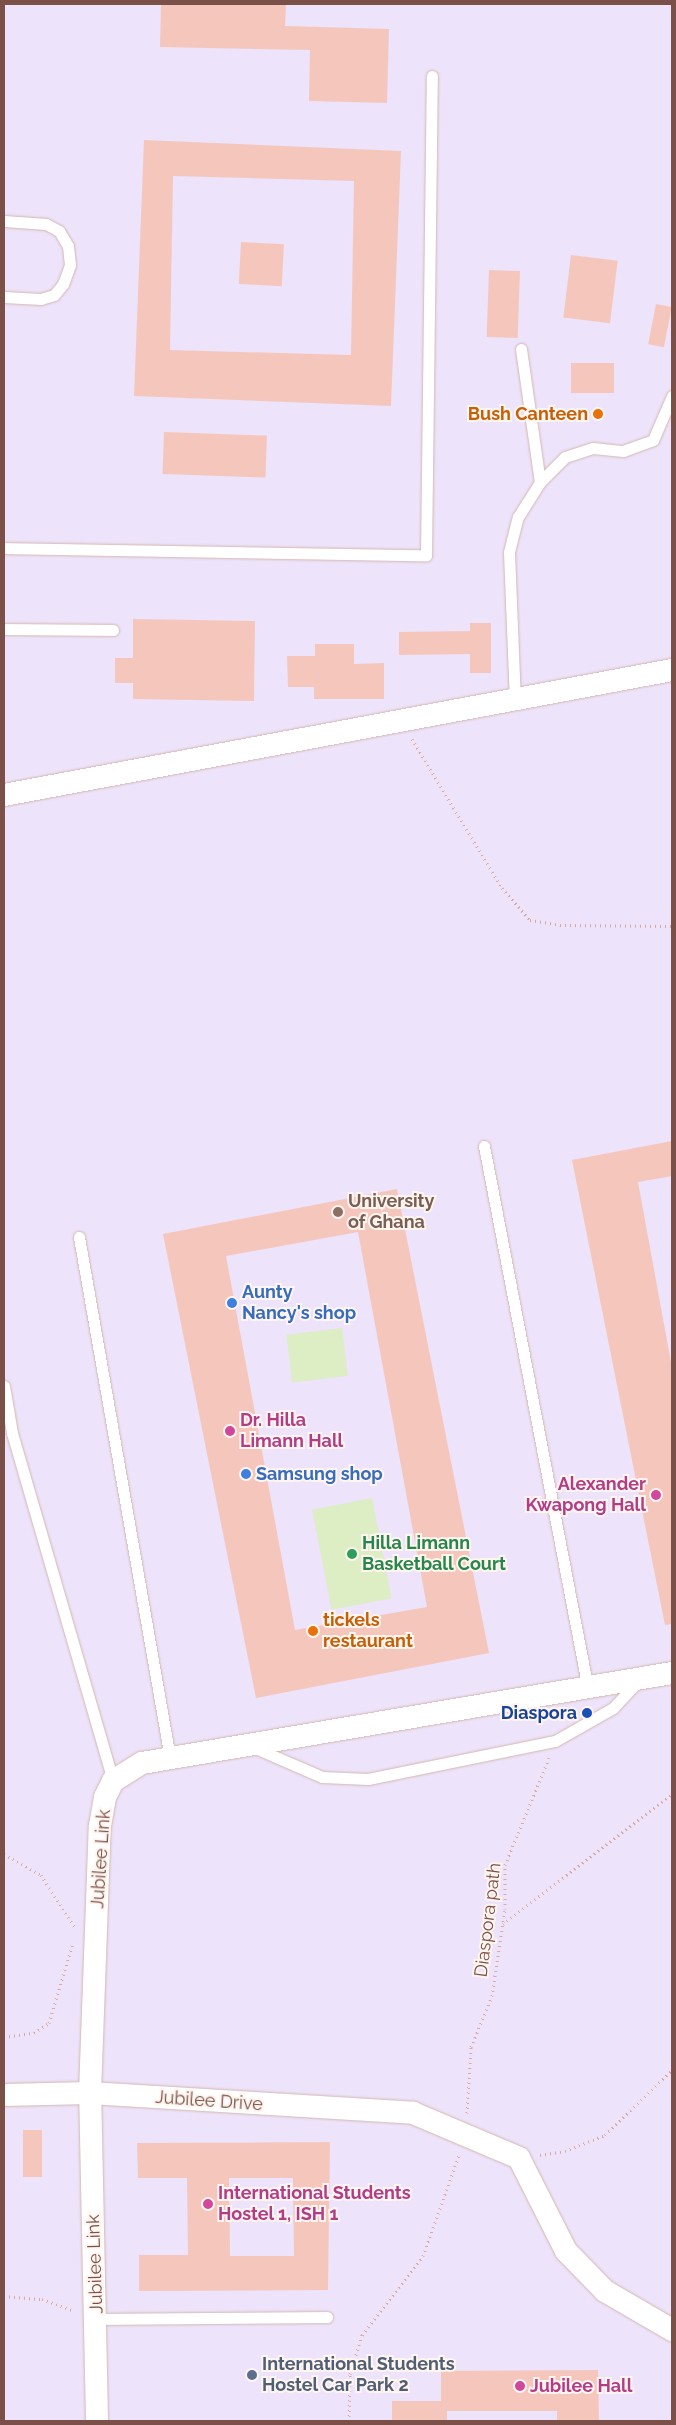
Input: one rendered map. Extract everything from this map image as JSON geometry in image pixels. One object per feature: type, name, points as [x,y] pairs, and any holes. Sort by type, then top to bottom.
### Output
[{"type":"street","points":[[4,795],[515,702],[672,670]]},
{"type":"street","points":[[113,1781],[142,1763],[588,1689],[642,1677],[672,1673]]},
{"type":"street","name":"Jubilee Link","points":[[97,2421],[90,2093],[100,1826],[105,1798],[113,1781]]},
{"type":"street","name":"Jubilee Drive","points":[[4,2095],[90,2093],[413,2113],[519,2158]]},
{"type":"street","points":[[519,2158],[566,2251],[605,2291],[672,2330]]},
{"type":"lane","points":[[4,548],[426,555],[432,76]]},
{"type":"lane","points":[[4,220],[46,224],[59,231],[68,246],[70,265],[63,284],[54,295],[41,299],[4,297]]},
{"type":"lane","points":[[521,349],[540,482]]},
{"type":"lane","points":[[515,702],[508,552],[518,517],[540,482],[565,457],[592,448],[623,452],[653,440],[672,396]]},
{"type":"lane","points":[[4,629],[113,630]]},
{"type":"lane","points":[[484,1146],[588,1689]]},
{"type":"lane","points":[[79,1237],[170,1758]]},
{"type":"lane","points":[[4,1386],[8,1434],[113,1781]]},
{"type":"lane","points":[[249,1745],[300,1770],[342,1780],[368,1779],[554,1741],[613,1708],[642,1677]]},
{"type":"lane","points":[[96,2319],[327,2317]]},
{"type":"path","points":[[402,722],[502,888],[530,920],[560,925],[672,926]]},
{"type":"path","name":"Diaspora path","points":[[349,2421],[350,2374],[362,2334],[423,2256],[466,2136],[471,2047],[492,1996],[503,1924],[505,1865],[554,1741]]},
{"type":"path","points":[[503,1924],[672,1794]]},
{"type":"path","points":[[4,1854],[41,1875],[80,1935],[74,1942],[49,2023],[34,2033],[4,2037]]},
{"type":"path","points":[[519,2158],[565,2151],[605,2135],[672,2070]]},
{"type":"path","points":[[4,2296],[42,2299],[96,2319]]},
{"type":"shaded area","name":"University of Ghana","points":[[4,4],[672,4],[672,2421],[4,2421]]},
{"type":"green space","points":[[342,1328],[348,1376],[292,1382],[286,1335]]},
{"type":"green space","name":"Hilla Limann Basketball Court","points":[[372,1498],[391,1598],[332,1610],[312,1510]]},
{"type":"building","points":[[161,4],[286,4],[285,26],[389,29],[387,103],[309,101],[310,50],[160,47]]},
{"type":"building","points":[[144,140],[401,151],[391,406],[134,396]],"holes":[[[173,176],[354,181],[351,355],[170,350]]]},
{"type":"building","points":[[241,242],[284,244],[282,286],[239,284]]},
{"type":"building","points":[[571,255],[618,261],[610,323],[563,318]]},
{"type":"building","points":[[489,270],[520,271],[518,338],[487,337]]},
{"type":"building","points":[[656,304],[672,307],[664,347],[648,344]]},
{"type":"building","points":[[571,363],[614,363],[614,393],[571,393]]},
{"type":"building","points":[[164,432],[267,436],[265,478],[163,474]]},
{"type":"building","points":[[133,619],[255,621],[254,701],[133,699],[133,683],[115,683],[115,658],[133,658]]},
{"type":"building","points":[[470,623],[491,623],[491,673],[470,673],[470,654],[399,655],[399,632],[470,631]]},
{"type":"building","points":[[315,644],[354,644],[354,664],[384,663],[384,699],[314,699],[314,687],[288,687],[287,656],[315,656]]},
{"type":"building","name":"Alexander Kwapong Hall","points":[[672,1141],[672,1176],[638,1182],[672,1368],[672,1624],[665,1625],[572,1160]]},
{"type":"building","name":"Dr. Hilla Limann Hall","points":[[397,1189],[489,1653],[256,1698],[163,1234]],"holes":[[[358,1232],[427,1607],[295,1630],[226,1256]]]},
{"type":"building","points":[[23,2130],[42,2130],[42,2177],[23,2177]]},
{"type":"building","name":"International Students Hostel 1, ISH 1","points":[[330,2142],[328,2290],[139,2291],[139,2255],[188,2255],[187,2178],[138,2178],[137,2143]],"holes":[[[229,2178],[293,2178],[294,2256],[230,2256]]]},
{"type":"building","name":"Jubilee Hall","points":[[598,2370],[599,2421],[557,2421],[557,2411],[447,2411],[447,2421],[392,2421],[392,2401],[441,2401],[441,2371]]},
{"type":"place","name":"Bush Canteen","points":[[598,414]]},
{"type":"place","name":"University of Ghana","points":[[338,1212]]},
{"type":"place","name":"Aunty Nancy's shop","points":[[232,1303]]},
{"type":"place","name":"Dr. Hilla Limann Hall","points":[[230,1431]]},
{"type":"place","name":"Samsung shop","points":[[246,1474]]},
{"type":"place","name":"Alexander Kwapong Hall","points":[[656,1495]]},
{"type":"place","name":"Hilla Limann Basketball Court","points":[[352,1554]]},
{"type":"place","name":"tickels restaurant","points":[[313,1631]]},
{"type":"place","name":"Diaspora","points":[[587,1713]]},
{"type":"place","name":"International Students Hostel 1, ISH 1","points":[[208,2204]]},
{"type":"place","name":"International Students Hostel Car Park 2","points":[[252,2375]]},
{"type":"place","name":"Jubilee Hall","points":[[520,2386]]}]
